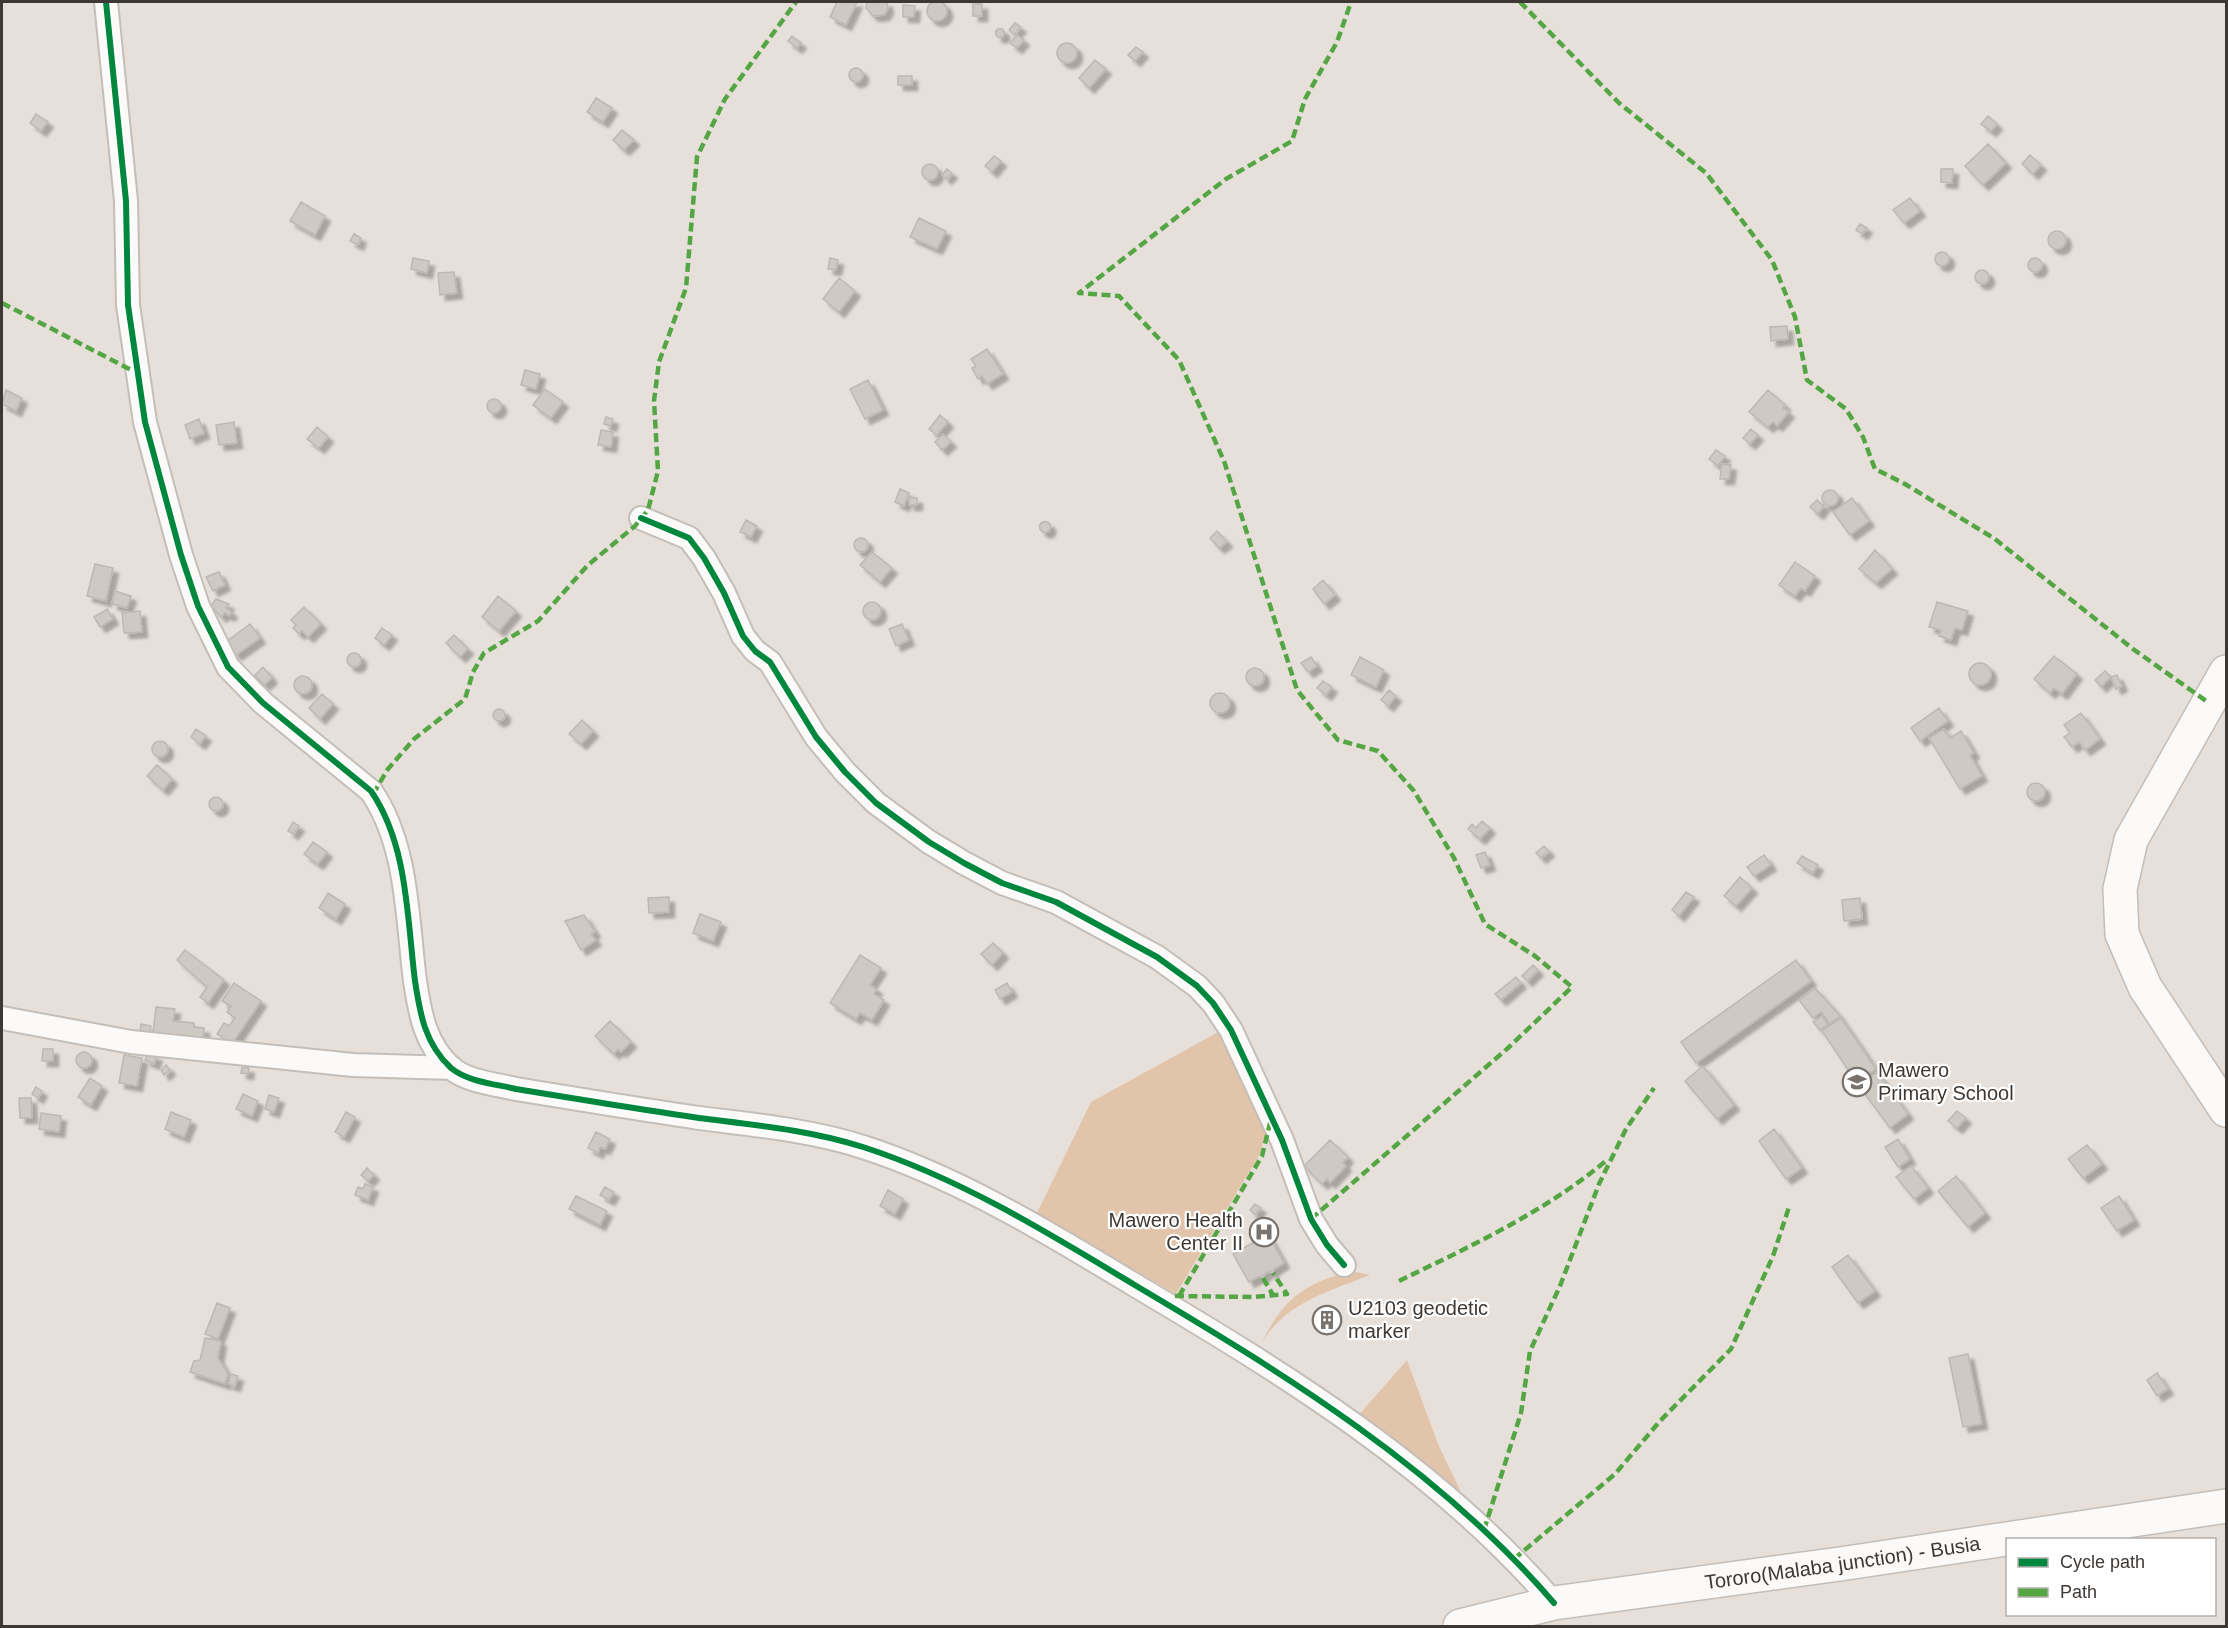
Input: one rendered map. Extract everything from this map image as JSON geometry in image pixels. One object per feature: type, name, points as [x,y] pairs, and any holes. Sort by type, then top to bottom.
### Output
[{"type":"main road","points":[[2226,672],[2132,840],[2120,889],[2122,934],[2145,987],[2226,1110]]},
{"type":"main road","name":"Tororo(Malaba junction) - Busia","points":[[2013,1538],[2226,1506]]},
{"type":"main road","name":"Tororo(Malaba junction) - Busia","points":[[1460,1626],[1554,1603],[2006,1539]]},
{"type":"street","points":[[106,2],[125,190],[128,305],[145,422],[181,555],[203,617],[228,667],[263,703],[371,791],[382,809],[401,865],[411,952],[424,1027],[434,1046],[452,1068],[468,1078],[516,1089],[814,1133],[863,1147],[960,1187],[1085,1255],[1216,1333],[1326,1404],[1439,1490],[1514,1559],[1554,1603]]},
{"type":"street","points":[[641,518],[689,538],[724,593],[743,636],[770,663],[816,737],[845,772],[876,802],[930,842],[964,863],[1002,883],[1056,902],[1157,957],[1197,986],[1213,1003],[1231,1030],[1282,1140],[1311,1219],[1327,1245],[1344,1265]]},
{"type":"street","points":[[2,1018],[131,1042],[353,1065],[452,1068]]},
{"type":"shaded area","points":[[1222,1030],[1268,1122],[1260,1154],[1176,1294],[1036,1215],[1091,1102]]},
{"type":"shaded area","points":[[1352,1271],[1370,1275],[1324,1293],[1296,1308],[1272,1328],[1262,1342],[1279,1314],[1298,1294],[1321,1281]]},
{"type":"shaded area","points":[[1407,1360],[1438,1444],[1470,1511],[1357,1417]]},
{"type":"building","points":[[937,1],[944,4],[947,11],[944,18],[937,21],[930,18],[927,11],[930,4]]},
{"type":"building","points":[[837,2],[857,2],[846,25],[830,17]]},
{"type":"building","points":[[867,2],[887,2],[888,9],[884,15],[873,16],[866,8]]},
{"type":"building","points":[[973,4],[982,4],[982,16],[973,16]]},
{"type":"building","points":[[903,5],[915,6],[914,17],[903,17]]},
{"type":"building","points":[[1015,23],[1021,27],[1014,35],[1009,30]]},
{"type":"building","points":[[1000,29],[1004,33],[1000,37],[996,33]]},
{"type":"building","points":[[1017,35],[1024,40],[1017,48],[1010,43]]},
{"type":"building","points":[[792,36],[801,43],[797,48],[788,41]]},
{"type":"building","points":[[1067,43],[1074,46],[1077,53],[1074,60],[1067,63],[1060,60],[1057,53],[1060,46]]},
{"type":"building","points":[[1136,47],[1143,52],[1135,61],[1128,55]]},
{"type":"building","points":[[1095,60],[1106,69],[1089,88],[1079,78]]},
{"type":"building","points":[[856,68],[861,70],[863,75],[861,80],[856,82],[851,80],[849,75],[851,70]]},
{"type":"building","points":[[898,76],[912,76],[912,85],[898,85]]},
{"type":"building","points":[[596,98],[612,108],[603,122],[587,112]]},
{"type":"building","points":[[36,114],[48,122],[41,131],[30,123]]},
{"type":"building","points":[[1988,116],[1997,124],[1991,131],[1981,124]]},
{"type":"building","points":[[622,130],[634,140],[624,150],[613,140]]},
{"type":"building","points":[[1988,144],[2006,163],[1983,185],[1965,166]]},
{"type":"building","points":[[2030,155],[2041,165],[2033,174],[2022,164]]},
{"type":"building","points":[[994,156],[1001,161],[992,172],[985,166]]},
{"type":"building","points":[[927,164],[933,164],[938,172],[936,178],[927,180],[922,175],[922,169]]},
{"type":"building","points":[[947,169],[952,173],[946,179],[942,175]]},
{"type":"building","points":[[1941,169],[1953,169],[1952,183],[1941,182]]},
{"type":"building","points":[[1910,198],[1920,211],[1904,223],[1893,210]]},
{"type":"building","points":[[301,202],[325,216],[315,235],[290,221]]},
{"type":"building","points":[[919,218],[946,231],[937,249],[910,237]]},
{"type":"building","points":[[1860,224],[1867,228],[1862,234],[1856,230]]},
{"type":"building","points":[[2053,231],[2061,231],[2066,236],[2064,247],[2053,249],[2048,244],[2048,236]]},
{"type":"building","points":[[354,234],[361,238],[358,245],[350,241]]},
{"type":"building","points":[[1942,252],[1947,254],[1949,259],[1947,264],[1942,266],[1937,264],[1935,259],[1937,254]]},
{"type":"building","points":[[413,258],[429,261],[427,273],[411,269]]},
{"type":"building","points":[[830,258],[838,260],[836,270],[828,269]]},
{"type":"building","points":[[2032,258],[2038,258],[2042,265],[2038,272],[2032,272],[2028,268],[2028,262]]},
{"type":"building","points":[[1982,270],[1987,272],[1989,277],[1987,282],[1982,284],[1977,282],[1975,277],[1977,272]]},
{"type":"building","points":[[454,272],[457,293],[440,295],[438,273]]},
{"type":"building","points":[[839,278],[855,291],[839,312],[823,299]]},
{"type":"building","points":[[1787,326],[1788,339],[1771,341],[1770,327]]},
{"type":"building","points":[[987,349],[1003,374],[987,384],[982,376],[978,379],[972,368],[976,366],[971,359]]},
{"type":"building","points":[[525,370],[540,374],[536,389],[521,385]]},
{"type":"building","points":[[868,380],[883,410],[865,419],[850,389]]},
{"type":"building","points":[[545,389],[563,402],[551,418],[533,405]]},
{"type":"building","points":[[6,390],[22,398],[16,411],[2,404]]},
{"type":"building","points":[[1768,390],[1785,405],[1783,408],[1789,412],[1777,426],[1773,422],[1768,427],[1749,412]]},
{"type":"building","points":[[494,399],[499,401],[501,406],[499,411],[494,413],[489,411],[487,406],[489,401]]},
{"type":"building","points":[[940,415],[948,422],[937,435],[929,429]]},
{"type":"building","points":[[606,417],[613,419],[611,426],[604,424]]},
{"type":"building","points":[[199,419],[204,433],[190,439],[185,425]]},
{"type":"building","points":[[234,422],[237,443],[219,445],[216,425]]},
{"type":"building","points":[[317,427],[328,437],[319,448],[307,439]]},
{"type":"building","points":[[1751,429],[1758,435],[1750,444],[1743,438]]},
{"type":"building","points":[[601,430],[613,432],[611,447],[598,445]]},
{"type":"building","points":[[943,434],[951,442],[942,450],[935,442]]},
{"type":"building","points":[[1716,450],[1725,456],[1718,466],[1709,459]]},
{"type":"building","points":[[1722,464],[1731,465],[1729,479],[1720,479]]},
{"type":"building","points":[[900,489],[909,493],[904,506],[895,502]]},
{"type":"building","points":[[1830,490],[1838,498],[1830,506],[1822,498]]},
{"type":"building","points":[[909,498],[917,498],[917,505],[909,505]]},
{"type":"building","points":[[1852,498],[1869,521],[1850,535],[1833,512]]},
{"type":"building","points":[[1817,500],[1824,506],[1818,514],[1810,507]]},
{"type":"building","points":[[746,520],[757,526],[751,537],[740,532]]},
{"type":"building","points":[[1045,522],[1049,523],[1049,531],[1045,532],[1041,531],[1040,527],[1041,523]]},
{"type":"building","points":[[1217,531],[1227,542],[1219,548],[1210,538]]},
{"type":"building","points":[[861,538],[866,540],[868,545],[866,550],[861,552],[856,550],[854,545],[856,540]]},
{"type":"building","points":[[1875,550],[1892,569],[1876,583],[1859,569]]},
{"type":"building","points":[[872,552],[892,568],[880,582],[860,565]]},
{"type":"building","points":[[1795,562],[1815,576],[1805,591],[1801,588],[1795,596],[1779,585]]},
{"type":"building","points":[[95,564],[113,568],[106,601],[87,596]]},
{"type":"building","points":[[219,572],[225,585],[213,591],[206,577]]},
{"type":"building","points":[[1323,580],[1335,595],[1324,604],[1313,589]]},
{"type":"building","points":[[115,591],[131,596],[127,608],[112,604]]},
{"type":"building","points":[[498,596],[516,611],[499,631],[482,617]]},
{"type":"building","points":[[216,599],[229,604],[226,608],[232,612],[229,616],[225,613],[221,617],[211,606]]},
{"type":"building","points":[[872,602],[878,605],[881,611],[878,617],[872,620],[866,617],[863,611],[866,605]]},
{"type":"building","points":[[1937,602],[1968,611],[1962,630],[1955,628],[1951,640],[1939,636],[1941,630],[1929,627]]},
{"type":"building","points":[[304,607],[321,624],[308,637],[302,631],[299,634],[293,628],[296,625],[291,620]]},
{"type":"building","points":[[107,609],[113,619],[100,627],[94,617]]},
{"type":"building","points":[[140,611],[142,632],[124,633],[122,613]]},
{"type":"building","points":[[250,624],[260,638],[236,655],[226,642]]},
{"type":"building","points":[[902,624],[909,640],[896,646],[889,629]]},
{"type":"building","points":[[382,628],[392,635],[384,645],[375,638]]},
{"type":"building","points":[[454,635],[468,649],[460,657],[446,643]]},
{"type":"building","points":[[351,653],[357,653],[361,660],[357,667],[351,667],[347,663],[347,657]]},
{"type":"building","points":[[2054,656],[2077,674],[2062,694],[2054,688],[2050,693],[2034,679]]},
{"type":"building","points":[[1311,657],[1317,666],[1308,672],[1301,663]]},
{"type":"building","points":[[1360,657],[1384,670],[1376,687],[1351,675]]},
{"type":"building","points":[[1980,663],[1990,670],[1991,674],[1984,684],[1980,685],[1970,678],[1969,674],[1976,664]]},
{"type":"building","points":[[263,667],[272,678],[264,685],[255,675]]},
{"type":"building","points":[[1251,668],[1259,668],[1264,673],[1262,684],[1251,686],[1246,681],[1246,673]]},
{"type":"building","points":[[2105,671],[2111,677],[2101,687],[2095,680]]},
{"type":"building","points":[[2117,675],[2122,686],[2116,689],[2111,677]]},
{"type":"building","points":[[303,676],[309,679],[312,685],[309,691],[303,694],[297,691],[294,685],[297,679]]},
{"type":"building","points":[[1323,681],[1332,687],[1326,695],[1317,688]]},
{"type":"building","points":[[1389,690],[1396,696],[1388,706],[1381,700]]},
{"type":"building","points":[[1220,693],[1227,696],[1230,703],[1227,710],[1220,713],[1213,710],[1210,703],[1213,696]]},
{"type":"building","points":[[322,694],[333,704],[320,719],[309,708]]},
{"type":"building","points":[[1939,708],[1948,721],[1920,741],[1911,728]]},
{"type":"building","points":[[499,709],[505,715],[499,721],[493,715]]},
{"type":"building","points":[[2081,713],[2100,739],[2085,750],[2079,742],[2072,747],[2064,737],[2070,733],[2064,725]]},
{"type":"building","points":[[582,720],[593,731],[581,744],[569,734]]},
{"type":"building","points":[[196,729],[206,736],[200,744],[191,737]]},
{"type":"building","points":[[1944,729],[1950,738],[1961,731],[1974,753],[1970,755],[1982,776],[1960,789],[1929,738]]},
{"type":"building","points":[[160,741],[168,749],[160,757],[152,749]]},
{"type":"building","points":[[157,765],[172,779],[163,790],[147,776]]},
{"type":"building","points":[[2036,783],[2042,786],[2045,792],[2042,798],[2036,801],[2030,798],[2027,792],[2030,786]]},
{"type":"building","points":[[216,797],[221,799],[223,804],[221,809],[216,811],[211,809],[209,804],[211,799]]},
{"type":"building","points":[[1482,821],[1490,828],[1480,839],[1468,829],[1472,824],[1476,828]]},
{"type":"building","points":[[293,822],[299,826],[293,834],[288,831]]},
{"type":"building","points":[[313,842],[327,852],[318,864],[304,854]]},
{"type":"building","points":[[1544,846],[1549,851],[1541,858],[1536,853]]},
{"type":"building","points":[[1485,852],[1490,865],[1481,868],[1476,855]]},
{"type":"building","points":[[1764,855],[1771,865],[1754,876],[1747,867]]},
{"type":"building","points":[[1802,856],[1818,865],[1813,873],[1797,863]]},
{"type":"building","points":[[1740,877],[1752,888],[1736,906],[1724,896]]},
{"type":"building","points":[[1686,892],[1694,897],[1679,916],[1672,910]]},
{"type":"building","points":[[328,893],[345,904],[336,919],[319,908]]},
{"type":"building","points":[[669,897],[669,912],[649,913],[648,898]]},
{"type":"building","points":[[1860,898],[1862,919],[1844,921],[1842,900]]},
{"type":"building","points":[[700,914],[721,922],[713,941],[693,933]]},
{"type":"building","points":[[584,915],[595,932],[591,934],[596,940],[581,950],[565,921]]},
{"type":"building","points":[[993,943],[1003,953],[992,965],[981,954]]},
{"type":"building","points":[[185,950],[224,980],[208,1003],[200,997],[207,987],[177,960]]},
{"type":"building","points":[[860,955],[881,968],[870,985],[877,989],[874,994],[884,1000],[872,1020],[860,1013],[856,1019],[830,1003]]},
{"type":"building","points":[[1796,960],[1811,981],[1696,1063],[1681,1042]]},
{"type":"building","points":[[1533,965],[1538,970],[1527,981],[1522,976]]},
{"type":"building","points":[[1516,977],[1521,983],[1501,1000],[1495,994]]},
{"type":"building","points":[[234,983],[261,1001],[232,1044],[217,1034],[224,1023],[229,1026],[235,1018],[227,1012],[231,1006],[222,1001]]},
{"type":"building","points":[[1007,983],[1012,992],[1000,999],[995,990]]},
{"type":"building","points":[[1815,988],[1840,1016],[1830,1024],[1821,1012],[1813,1018],[1799,1000]]},
{"type":"building","points":[[156,1007],[175,1009],[173,1021],[194,1023],[194,1027],[204,1028],[203,1039],[153,1033]]},
{"type":"building","points":[[1822,1016],[1828,1024],[1820,1030],[1813,1022]]},
{"type":"building","points":[[1841,1018],[1876,1069],[1856,1082],[1822,1031]]},
{"type":"building","points":[[610,1021],[631,1042],[621,1052],[618,1049],[614,1054],[595,1036]]},
{"type":"building","points":[[141,1024],[151,1026],[150,1033],[140,1032]]},
{"type":"building","points":[[43,1049],[53,1049],[53,1061],[42,1061]]},
{"type":"building","points":[[84,1052],[92,1060],[84,1068],[76,1060]]},
{"type":"building","points":[[148,1053],[157,1056],[154,1064],[145,1060]]},
{"type":"building","points":[[124,1055],[142,1058],[137,1086],[119,1083]]},
{"type":"building","points":[[166,1065],[170,1070],[164,1075],[161,1070]]},
{"type":"building","points":[[1703,1066],[1734,1105],[1717,1119],[1685,1081]]},
{"type":"building","points":[[242,1067],[249,1068],[248,1074],[241,1073]]},
{"type":"building","points":[[1877,1072],[1908,1114],[1890,1128],[1859,1086]]},
{"type":"building","points":[[90,1078],[102,1086],[91,1105],[78,1097]]},
{"type":"building","points":[[36,1087],[42,1091],[38,1098],[32,1094]]},
{"type":"building","points":[[243,1094],[258,1101],[252,1116],[236,1109]]},
{"type":"building","points":[[269,1095],[279,1098],[274,1112],[265,1109]]},
{"type":"building","points":[[19,1098],[31,1098],[32,1118],[20,1118]]},
{"type":"building","points":[[1957,1111],[1966,1118],[1957,1128],[1948,1121]]},
{"type":"building","points":[[171,1112],[191,1120],[184,1137],[165,1129]]},
{"type":"building","points":[[346,1112],[355,1117],[344,1137],[335,1132]]},
{"type":"building","points":[[41,1113],[61,1116],[59,1132],[39,1129]]},
{"type":"building","points":[[1774,1129],[1802,1168],[1786,1179],[1759,1141]]},
{"type":"building","points":[[596,1132],[610,1139],[605,1149],[600,1147],[598,1153],[588,1148]]},
{"type":"building","points":[[1898,1139],[1910,1159],[1898,1167],[1885,1147]]},
{"type":"building","points":[[1330,1140],[1348,1157],[1343,1163],[1346,1166],[1330,1183],[1327,1179],[1322,1184],[1304,1166]]},
{"type":"building","points":[[2087,1145],[2102,1164],[2083,1178],[2068,1159]]},
{"type":"building","points":[[1911,1166],[1928,1188],[1914,1199],[1896,1177]]},
{"type":"building","points":[[367,1168],[374,1175],[368,1181],[361,1175]]},
{"type":"building","points":[[1956,1176],[1985,1213],[1968,1227],[1938,1191]]},
{"type":"building","points":[[365,1184],[373,1187],[368,1200],[355,1195],[358,1187],[363,1189]]},
{"type":"building","points":[[605,1187],[614,1192],[609,1200],[600,1195]]},
{"type":"building","points":[[888,1190],[903,1199],[895,1214],[880,1206]]},
{"type":"building","points":[[576,1196],[607,1211],[600,1225],[569,1209]]},
{"type":"building","points":[[2119,1196],[2134,1220],[2117,1231],[2101,1208]]},
{"type":"building","points":[[1255,1204],[1261,1208],[1255,1215],[1250,1210]]},
{"type":"building","points":[[1268,1234],[1284,1263],[1273,1270],[1273,1273],[1270,1271],[1263,1275],[1264,1277],[1260,1276],[1249,1282],[1233,1254]]},
{"type":"building","points":[[1848,1255],[1875,1291],[1858,1303],[1832,1267]]},
{"type":"building","points":[[217,1303],[230,1308],[218,1339],[205,1334]]},
{"type":"building","points":[[205,1338],[221,1341],[218,1358],[228,1374],[225,1384],[190,1372],[194,1361],[200,1360]]},
{"type":"building","points":[[1968,1354],[1982,1424],[1963,1427],[1949,1358]]},
{"type":"building","points":[[2157,1373],[2168,1389],[2157,1396],[2147,1380]]},
{"type":"building","points":[[231,1374],[238,1376],[235,1386],[228,1384]]},
{"type":"marked path","points":[[373,794],[388,769],[414,739],[465,699],[473,672],[484,653],[538,621],[588,565],[635,526],[648,510],[658,471],[654,401],[659,362],[686,288],[697,157],[725,99],[796,2]]},
{"type":"marked path","points":[[1311,1219],[1508,1048],[1572,987],[1535,956],[1485,924],[1454,858],[1414,791],[1378,751],[1338,740],[1297,690],[1224,461],[1179,360],[1119,296],[1079,293],[1226,179],[1292,141],[1305,99],[1337,42],[1351,2]]},
{"type":"marked path","points":[[1520,2],[1619,103],[1706,173],[1772,260],[1795,317],[1807,380],[1846,409],[1863,437],[1875,469],[1905,484],[1995,539],[2133,649],[2209,703]]},
{"type":"marked path","points":[[2,303],[137,373]]},
{"type":"marked path","points":[[1484,1530],[1521,1413],[1530,1351],[1560,1286],[1599,1184],[1626,1129],[1654,1088]]},
{"type":"marked path","points":[[1179,1296],[1262,1156],[1271,1119]]},
{"type":"marked path","points":[[1399,1281],[1481,1241],[1534,1211],[1560,1195],[1608,1159]]},
{"type":"marked path","points":[[1514,1559],[1615,1474],[1660,1421],[1731,1349],[1773,1256],[1789,1207]]},
{"type":"marked path","points":[[1175,1296],[1253,1297],[1287,1294],[1273,1273]]},
{"type":"marked path","points":[[1263,1278],[1273,1295]]},
{"type":"cycle path","points":[[106,2],[126,201],[128,305],[145,422],[181,555],[198,606],[228,667],[263,703],[371,791],[383,812],[399,858],[404,883],[419,1005],[425,1028],[442,1059],[458,1073],[482,1082],[516,1089],[823,1136],[899,1160],[968,1190],[1068,1245],[1190,1318],[1247,1353],[1357,1427],[1410,1466],[1461,1509],[1509,1554],[1554,1603]]},
{"type":"cycle path","points":[[641,518],[689,538],[704,558],[724,593],[743,636],[755,651],[770,662],[816,737],[845,772],[876,803],[929,842],[964,863],[1002,883],[1056,902],[1157,957],[1197,986],[1213,1003],[1231,1030],[1282,1140],[1311,1219],[1327,1245],[1344,1265]]},
{"type":"place","name":"Mawero Primary School","points":[[1857,1082]]},
{"type":"place","name":"Mawero Health Center II","points":[[1264,1232]]},
{"type":"place","name":"U2103 geodetic marker","points":[[1327,1320]]}]
